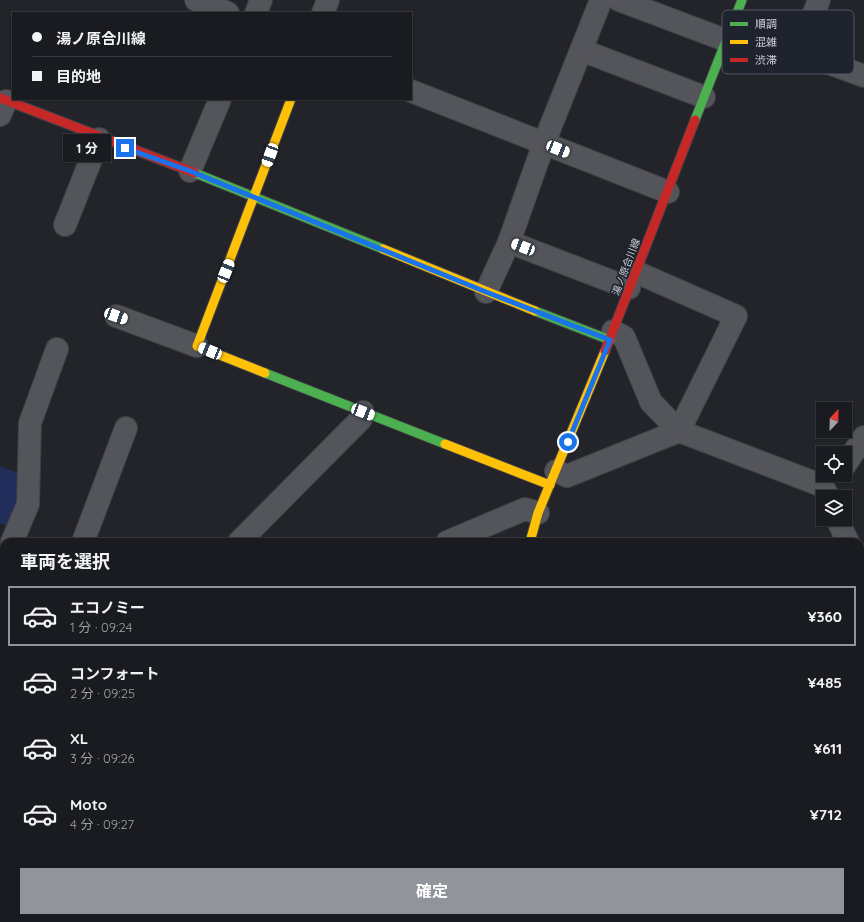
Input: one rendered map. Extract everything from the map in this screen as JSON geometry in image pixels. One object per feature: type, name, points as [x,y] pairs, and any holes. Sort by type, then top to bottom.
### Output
[{"type":"street","points":[[256,12],[261,0]]},
{"type":"street","points":[[323,12],[328,0]]},
{"type":"street","points":[[486,292],[509,242],[544,144],[601,0]]},
{"type":"street","points":[[619,0],[722,39]]},
{"type":"street","name":"湯ノ原合川線","points":[[738,10],[742,0]]},
{"type":"street","points":[[815,10],[819,0]]},
{"type":"street","points":[[203,1],[226,12]]},
{"type":"street","name":"湯ノ原合川線","points":[[531,538],[538,513],[611,336],[668,192],[722,48]]},
{"type":"street","points":[[581,50],[704,97]]},
{"type":"street","points":[[412,91],[668,192]]},
{"type":"street","points":[[190,171],[220,100]]},
{"type":"street","points":[[196,346],[255,197],[291,100]]},
{"type":"street","points":[[2,105],[190,171],[486,292],[611,336],[624,336],[651,402],[679,431],[829,486]]},
{"type":"street","points":[[65,225],[100,139]]},
{"type":"street","points":[[116,316],[363,412],[553,478],[567,476],[679,431],[736,316],[632,280],[509,242]]},
{"type":"street","points":[[14,538],[28,504],[30,423],[57,349]]},
{"type":"street","points":[[243,538],[360,419],[363,412]]},
{"type":"street","points":[[85,538],[126,428]]},
{"type":"street","points":[[852,455],[864,437]]},
{"type":"street","points":[[456,538],[525,509],[538,513]]},
{"type":"street","points":[[840,526],[846,538]]},
{"type":"shaded area","points":[[0,466],[23,475],[12,528],[0,523]]},
{"type":"traffic: fast","points":[[738,10],[742,0]]},
{"type":"traffic: fast","points":[[695,120],[722,51]]},
{"type":"traffic: fast","points":[[195,173],[383,249]]},
{"type":"traffic: fast","points":[[535,311],[610,340]]},
{"type":"traffic: fast","points":[[265,373],[445,444]]},
{"type":"traffic: slow","points":[[265,373],[197,346],[291,100]]},
{"type":"traffic: slow","points":[[383,249],[535,311]]},
{"type":"traffic: slow","points":[[531,538],[538,513],[605,351]]},
{"type":"traffic: slow","points":[[445,444],[550,485]]},
{"type":"traffic: jam","points":[[0,98],[195,173]]},
{"type":"traffic: jam","points":[[605,351],[695,120]]},
{"type":"route","points":[[125,148],[190,171],[486,292],[610,340],[568,442]]}]
